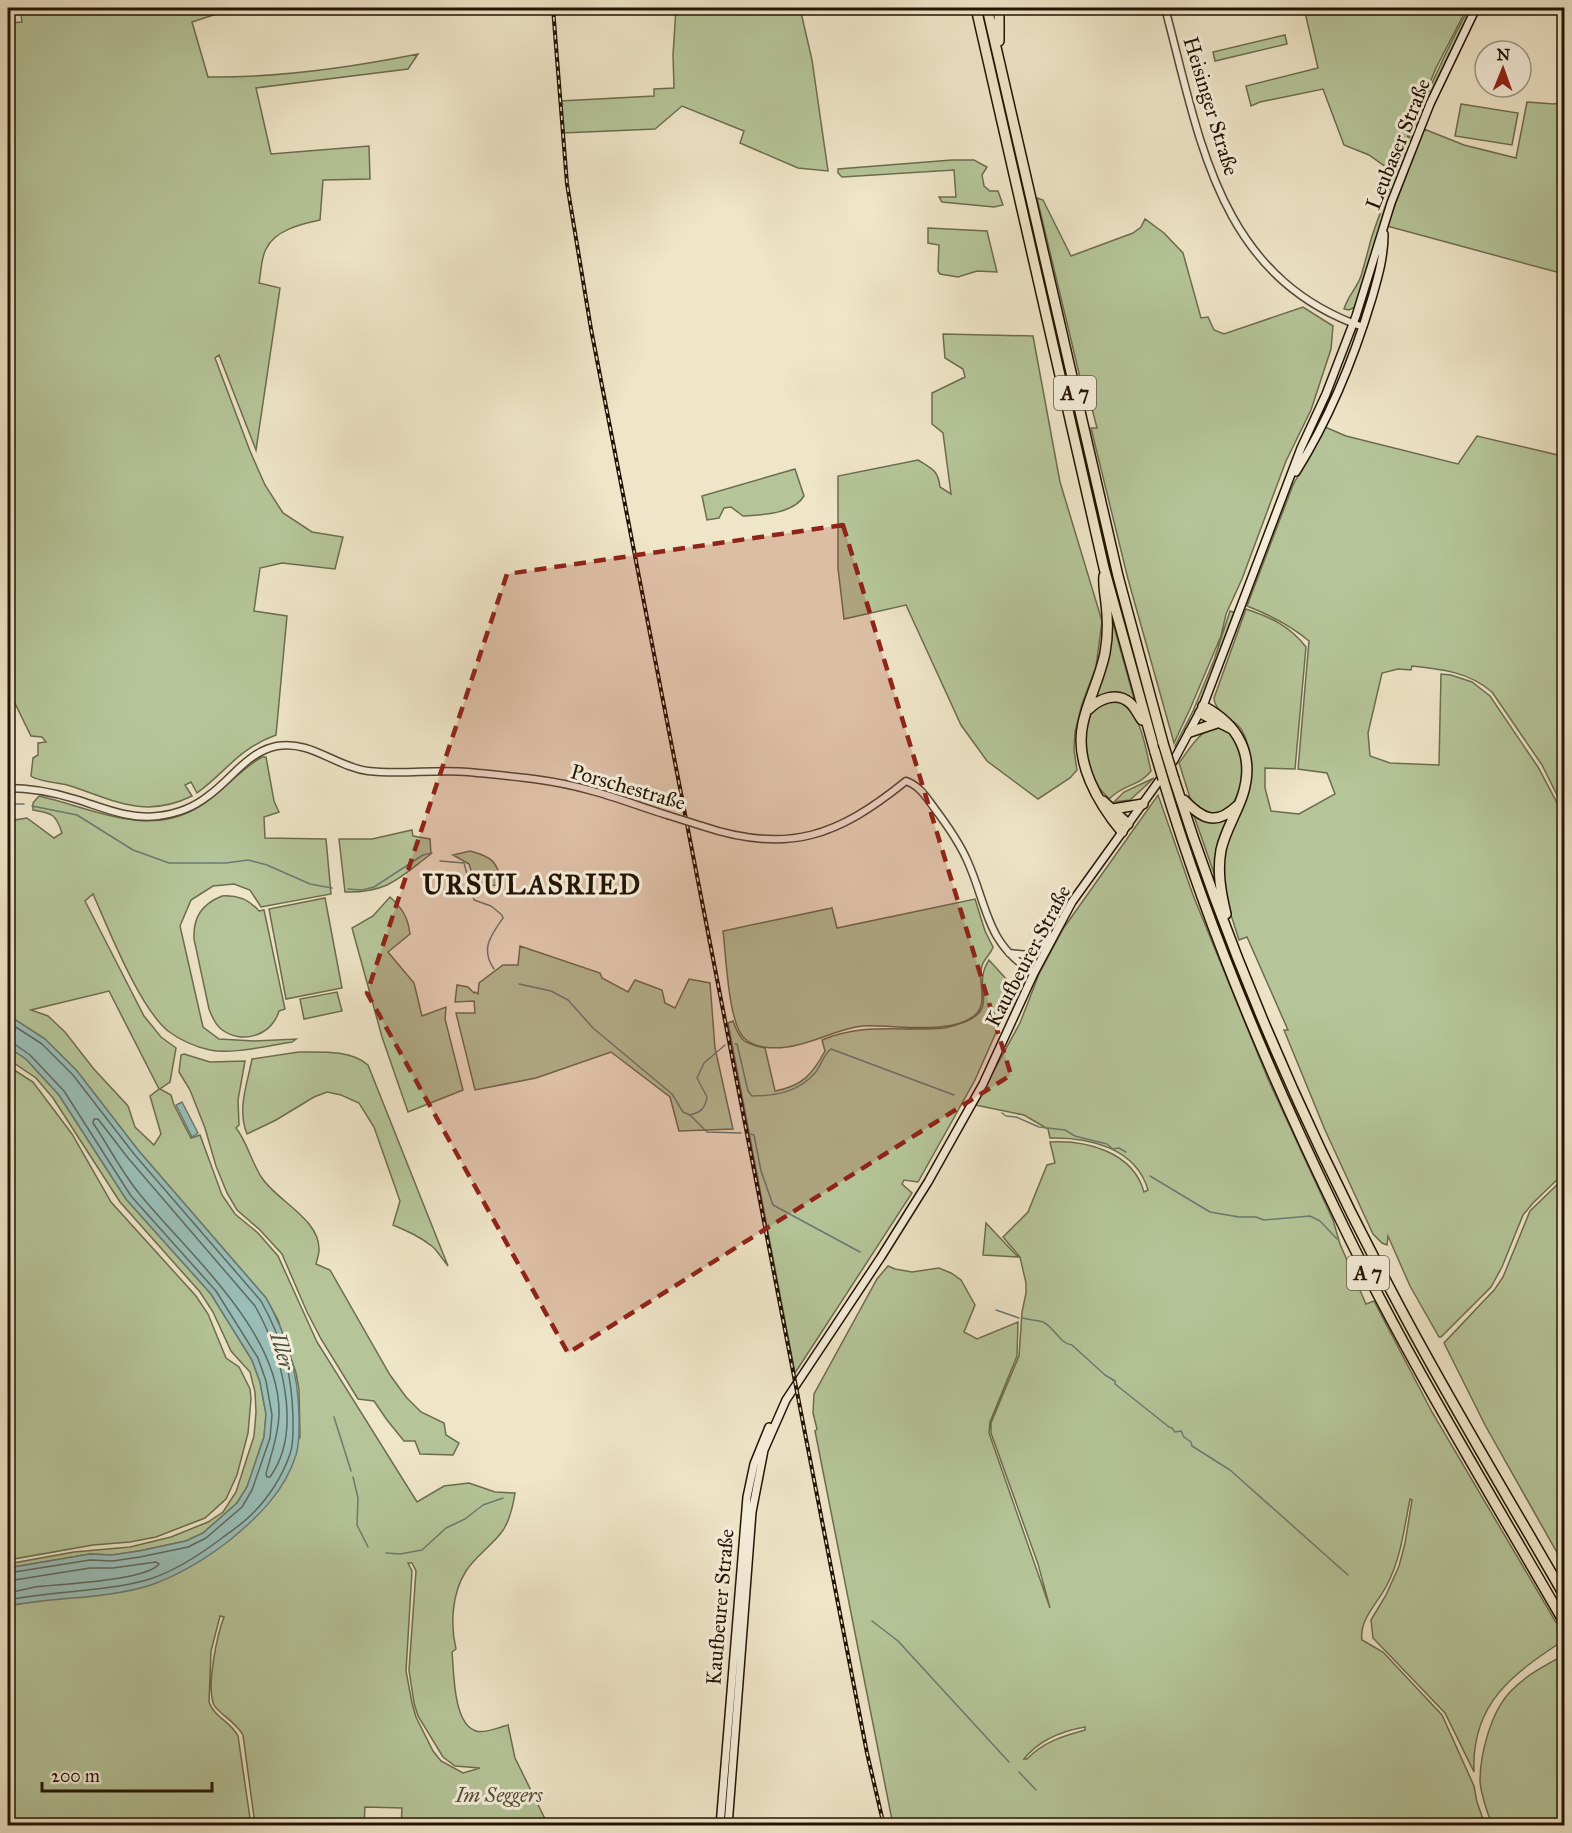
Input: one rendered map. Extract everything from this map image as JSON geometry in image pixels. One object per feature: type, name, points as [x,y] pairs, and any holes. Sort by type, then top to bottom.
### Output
[{"type":"highway","name":"A 7","points":[[976,8],[1104,568],[1146,724],[1171,805],[1214,928],[1282,1095],[1338,1217],[1439,1405],[1564,1622]]},
{"type":"highway","name":"A 7","points":[[987,8],[1115,564],[1163,743],[1227,932],[1293,1089],[1350,1211],[1396,1300],[1564,1595]]},
{"type":"highway","points":[[999,14],[999,61]]},
{"type":"highway","points":[[1104,568],[1103,587],[1107,618],[1105,652],[1087,711],[1082,737],[1083,757],[1089,779],[1106,813],[1125,828]]},
{"type":"highway","points":[[1087,711],[1105,698],[1120,698],[1131,704],[1146,724]]},
{"type":"highway","points":[[1201,710],[1217,723],[1235,731]]},
{"type":"highway","points":[[1201,710],[1225,719],[1235,731],[1243,748],[1246,771],[1244,792],[1222,849],[1220,863],[1221,893],[1226,913],[1227,932]]},
{"type":"highway","points":[[1190,732],[1217,723]]},
{"type":"highway","points":[[1180,797],[1196,813],[1209,818],[1224,816],[1239,804]]},
{"type":"highway","points":[[1100,798],[1113,809],[1125,828]]},
{"type":"highway","points":[[1113,809],[1124,809],[1143,804]]},
{"type":"main road","name":"Leubaser Straße","points":[[1289,484],[1301,448],[1326,394],[1353,324],[1383,226],[1430,104],[1476,8]]},
{"type":"main road","points":[[1289,484],[1327,417],[1363,327],[1382,262],[1383,226]]},
{"type":"main road","name":"Kaufbeurer Straße","points":[[720,1826],[747,1497],[758,1452],[773,1417],[925,1187],[983,1084],[1034,973],[1072,902],[1168,768],[1190,732],[1201,710],[1289,484]]},
{"type":"main road","name":"Kaufbeurer Straße","points":[[728,1826],[754,1498],[764,1450],[786,1400]]},
{"type":"street","name":"Heisinger Straße","points":[[1165,8],[1207,163],[1246,239],[1273,272],[1310,302],[1338,318],[1363,327]]},
{"type":"street","name":"Porschestraße","points":[[8,788],[28,788],[53,793],[124,815],[159,816],[193,806],[210,795],[243,763],[267,749],[278,746],[298,746],[319,752],[343,765],[369,771],[456,771],[543,781],[588,790],[728,834],[763,840],[782,840],[805,837],[848,822],[906,781],[917,785],[946,823],[967,860],[995,934],[1008,953]]},
{"type":"street","points":[[1008,953],[1029,955],[1053,937]]},
{"type":"street","points":[[1008,953],[1034,973]]},
{"type":"highlighted area","points":[[843,525],[1011,1075],[568,1353],[367,993],[507,574]]},
{"type":"green space","points":[[20,8],[235,8],[192,22],[208,77],[261,76],[313,71],[418,54],[408,69],[256,88],[271,154],[369,146],[370,179],[323,180],[320,220],[282,233],[270,242],[264,253],[259,283],[280,288],[256,450],[219,355],[215,358],[250,451],[265,485],[283,513],[312,532],[343,537],[335,569],[282,563],[260,568],[254,611],[287,616],[276,735],[242,754],[197,793],[191,782],[185,785],[192,796],[158,806],[128,805],[31,776],[33,758],[38,755],[38,743],[46,742],[42,737],[31,736],[8,689],[8,23],[22,22]]},
{"type":"green space","points":[[676,8],[740,8],[753,13],[785,12],[800,8],[812,60],[828,171],[798,168],[740,143],[744,131],[682,106],[655,129],[563,133],[560,101],[654,96],[654,89],[674,88],[673,55]]},
{"type":"green space","points":[[1304,8],[1467,8],[1436,68],[1393,172],[1369,155],[1344,145],[1323,89],[1260,102],[1251,106],[1246,86],[1318,68]]},
{"type":"green space","points":[[1469,8],[1473,8],[1438,81],[1408,155],[1355,307],[1349,310],[1344,309],[1361,276],[1372,236],[1416,120]]},
{"type":"green space","points":[[1285,35],[1287,44],[1215,61],[1213,52]]},
{"type":"green space","points":[[1527,102],[1554,104],[1564,102],[1564,274],[1387,226],[1424,129],[1464,145],[1516,158]]},
{"type":"green space","points":[[1461,104],[1518,113],[1512,145],[1455,136]]},
{"type":"green space","points":[[974,160],[987,167],[982,175],[984,186],[990,191],[998,191],[1003,205],[994,207],[942,202],[939,197],[956,197],[954,170],[842,177],[838,173],[838,169]]},
{"type":"green space","points":[[1037,198],[1043,200],[1071,256],[1133,233],[1141,227],[1145,219],[1164,233],[1183,253],[1201,318],[1208,317],[1214,330],[1224,334],[1303,307],[1333,326],[1331,349],[1311,410],[1286,461],[1242,579],[1226,614],[1221,636],[1174,743],[1128,579],[1091,428],[1097,428],[1088,393],[1084,394]]},
{"type":"green space","points":[[928,228],[987,231],[997,272],[977,271],[958,277],[940,274],[938,271],[939,245],[928,243]]},
{"type":"green space","points":[[943,334],[1033,336],[1060,482],[1102,621],[1096,667],[1082,704],[1075,732],[1074,750],[1077,770],[1070,778],[1038,799],[987,761],[961,725],[906,605],[844,619],[838,568],[838,476],[918,460],[934,470],[940,487],[951,494],[943,433],[932,424],[932,393],[965,377],[963,369],[945,358]]},
{"type":"green space","points":[[1325,427],[1346,436],[1458,464],[1477,436],[1558,455],[1564,430],[1564,792],[1557,795],[1542,765],[1492,692],[1464,676],[1412,666],[1411,670],[1398,669],[1382,673],[1368,733],[1370,756],[1390,763],[1439,765],[1441,674],[1472,682],[1490,696],[1538,767],[1564,816],[1564,1173],[1523,1215],[1502,1267],[1491,1287],[1441,1337],[1410,1286],[1388,1236],[1387,1245],[1373,1234],[1325,1130],[1284,1030],[1288,1030],[1247,937],[1239,940],[1224,893],[1224,850],[1251,771],[1251,765],[1244,734],[1238,725],[1218,708],[1214,698],[1246,609],[1279,623],[1293,633],[1306,647],[1295,769],[1265,768],[1265,788],[1271,811],[1299,814],[1335,794],[1327,773],[1298,769],[1309,641],[1295,630],[1247,606],[1293,485]]},
{"type":"green space","points":[[795,469],[804,496],[792,507],[776,512],[743,516],[731,507],[724,508],[719,518],[707,520],[702,496]]},
{"type":"green space","points":[[1230,611],[1236,613],[1198,708],[1176,749],[1175,746],[1193,711],[1214,660]]},
{"type":"green space","points":[[1111,616],[1135,702],[1110,695],[1094,700]]},
{"type":"green space","points":[[1119,701],[1127,706],[1138,722],[1151,771],[1142,780],[1120,790],[1109,799],[1093,776],[1087,756],[1085,735],[1090,715],[1096,708],[1107,702]]},
{"type":"green space","points":[[1215,727],[1227,730],[1235,738],[1240,751],[1241,781],[1231,806],[1220,814],[1208,815],[1192,804],[1179,763],[1199,737]]},
{"type":"green space","name":"Im Seggers","points":[[262,757],[266,757],[274,801],[279,812],[264,817],[265,838],[326,839],[331,894],[261,907],[250,890],[234,884],[213,886],[191,900],[180,926],[203,1027],[219,1039],[254,1041],[296,1039],[292,1042],[251,1049],[218,1051],[194,1045],[168,1031],[146,1005],[136,987],[93,894],[85,901],[144,1016],[161,1037],[176,1048],[170,1082],[160,1089],[171,1095],[191,1138],[200,1135],[222,1195],[235,1214],[258,1233],[278,1256],[317,1342],[417,1502],[444,1486],[469,1483],[495,1492],[515,1493],[504,1529],[466,1571],[458,1589],[453,1619],[456,1649],[452,1652],[454,1684],[459,1708],[468,1726],[476,1731],[484,1732],[508,1725],[515,1758],[548,1825],[401,1825],[402,1808],[365,1807],[364,1825],[255,1825],[243,1735],[216,1708],[212,1697],[213,1661],[224,1617],[220,1616],[211,1651],[209,1702],[215,1712],[238,1736],[251,1825],[8,1825],[8,1606],[150,1585],[196,1563],[239,1532],[300,1437],[299,1390],[296,1373],[278,1320],[266,1298],[138,1150],[77,1071],[45,1039],[8,1015],[8,821],[27,818],[54,838],[62,833],[55,818],[45,812],[33,810],[33,803],[39,796],[120,818],[140,821],[180,816],[200,806]],"holes":[[[109,991],[159,1089],[150,1096],[161,1134],[154,1145],[135,1127],[128,1106],[93,1068],[65,1032],[48,1016],[31,1010]],[[408,1563],[412,1563],[416,1571],[409,1670],[418,1716],[443,1757],[455,1766],[480,1768],[463,1773],[441,1761],[433,1751],[416,1717],[406,1671],[412,1571]]]},
{"type":"green space","points":[[1154,778],[1130,800],[1114,802],[1124,792]]},
{"type":"green space","points":[[1158,795],[1193,895],[1268,1079],[1333,1220],[1340,1244],[1366,1304],[1374,1301],[1432,1412],[1564,1636],[1564,1640],[1512,1679],[1488,1709],[1480,1727],[1475,1748],[1474,1772],[1445,1713],[1373,1638],[1371,1620],[1386,1595],[1399,1566],[1405,1543],[1412,1500],[1410,1499],[1396,1564],[1387,1585],[1366,1618],[1362,1640],[1383,1652],[1442,1715],[1474,1786],[1485,1825],[893,1825],[815,1431],[817,1429],[813,1413],[814,1394],[877,1279],[888,1266],[912,1272],[939,1268],[961,1280],[975,1305],[964,1332],[977,1339],[1018,1322],[1017,1356],[990,1422],[989,1433],[1050,1608],[1038,1564],[991,1433],[991,1423],[1019,1356],[1022,1312],[1026,1293],[1020,1257],[1003,1237],[1028,1212],[1047,1165],[1055,1163],[1050,1142],[1079,1143],[1107,1151],[1130,1167],[1144,1192],[1148,1190],[1133,1164],[1109,1148],[1080,1140],[1050,1138],[1048,1129],[1024,1115],[975,1105],[1020,1023],[1039,974],[1063,929]],"holes":[[[1085,1727],[1085,1730],[1054,1740],[1024,1759],[1051,1737]]]},
{"type":"green space","points":[[1193,813],[1231,816],[1216,879]]},
{"type":"green space","points":[[412,830],[413,836],[430,839],[431,854],[401,877],[383,887],[360,892],[345,892],[339,839],[372,839]]},
{"type":"green space","points":[[470,851],[484,855],[496,865],[503,884],[477,888],[469,864],[453,855]]},
{"type":"green space","points":[[222,896],[242,899],[251,903],[259,911],[264,910],[285,1009],[279,1011],[270,1027],[263,1032],[246,1037],[229,1034],[217,1025],[213,1018],[194,939],[195,924],[200,912],[209,903]]},
{"type":"green space","points":[[390,897],[404,913],[410,934],[388,952],[414,983],[422,1016],[446,1007],[445,1019],[463,1090],[408,1112],[382,1037],[352,928],[373,916]]},
{"type":"green space","points":[[325,898],[342,988],[286,999],[269,909]]},
{"type":"green space","points":[[975,899],[985,931],[993,947],[982,966],[982,998],[979,1010],[965,1021],[952,1025],[921,1028],[862,1026],[806,1043],[776,1048],[753,1044],[744,1038],[739,1030],[731,1003],[723,931],[832,908],[837,928]]},
{"type":"green space","points":[[520,946],[600,973],[602,978],[628,992],[635,980],[662,990],[665,1003],[675,1008],[689,979],[710,983],[715,1048],[733,1129],[679,1131],[670,1097],[611,1052],[536,1078],[475,1090],[456,1013],[475,1013],[474,1001],[455,1002],[457,985],[468,987],[478,994],[479,983],[503,965],[518,965]]},
{"type":"green space","points":[[989,960],[1008,981],[1006,1010],[975,1080],[918,1182],[904,1180],[902,1184],[912,1193],[795,1373],[728,1023],[733,1021],[744,1040],[752,1045],[765,1048],[775,1091],[784,1089],[805,1078],[816,1067],[825,1051],[822,1040],[838,1034],[868,1029],[945,1028],[976,1016],[984,1000],[982,982]]},
{"type":"green space","points":[[337,992],[342,1011],[304,1019],[300,999]]},
{"type":"green space","points":[[8,1047],[26,1059],[59,1095],[126,1199],[211,1294],[252,1360],[260,1382],[266,1414],[264,1437],[247,1487],[237,1503],[203,1533],[186,1541],[139,1551],[112,1555],[90,1554],[8,1568],[8,1564],[74,1552],[130,1547],[171,1537],[208,1522],[223,1512],[236,1492],[254,1436],[256,1412],[255,1392],[250,1372],[231,1351],[213,1312],[200,1292],[120,1202],[53,1098],[36,1078],[8,1059]]},
{"type":"green space","points":[[299,1052],[344,1054],[368,1065],[448,1266],[428,1243],[393,1225],[400,1201],[374,1127],[359,1103],[327,1092],[247,1134],[243,1106],[252,1059]]},
{"type":"green space","points":[[181,1055],[210,1062],[245,1061],[238,1100],[239,1125],[236,1128],[258,1172],[269,1186],[313,1229],[319,1250],[316,1264],[330,1270],[390,1375],[406,1397],[421,1412],[444,1423],[446,1435],[459,1443],[453,1455],[420,1454],[415,1441],[404,1441],[374,1401],[358,1399],[321,1339],[282,1254],[237,1210],[227,1193],[190,1090],[179,1072]]},
{"type":"green space","points":[[8,1066],[33,1082],[72,1134],[111,1202],[196,1296],[208,1314],[226,1358],[239,1367],[250,1389],[251,1399],[248,1433],[237,1475],[226,1499],[205,1518],[156,1537],[8,1560]]},
{"type":"green space","points":[[1564,1178],[1564,1565],[1485,1425],[1444,1343],[1495,1289],[1503,1277],[1530,1211]]},
{"type":"green space","points":[[986,1223],[1018,1257],[983,1255]]},
{"type":"green space","points":[[1564,1655],[1564,1825],[1492,1825],[1480,1781],[1482,1758],[1492,1721],[1504,1700],[1517,1685]]},
{"type":"water","points":[[8,20],[11,60],[8,81]]},
{"type":"water","name":"Iller","points":[[8,1015],[45,1039],[77,1071],[138,1150],[266,1298],[280,1326],[294,1369],[299,1430],[296,1455],[278,1492],[240,1531],[202,1560],[161,1581],[134,1590],[8,1606],[8,1568],[90,1554],[112,1555],[139,1551],[186,1541],[203,1533],[237,1503],[247,1487],[264,1437],[266,1414],[260,1382],[252,1360],[211,1294],[126,1199],[59,1095],[26,1059],[8,1047]]},
{"type":"water","points":[[182,1102],[198,1133],[192,1137],[176,1105]]},
{"type":"waterway","points":[[8,804],[24,804]]},
{"type":"waterway","points":[[32,806],[77,815],[133,850],[169,863],[226,863],[248,860],[267,865],[310,884],[332,888]]},
{"type":"waterway","points":[[348,889],[362,890],[374,887],[423,855],[432,853]]},
{"type":"waterway","points":[[440,861],[464,863],[474,900],[491,906],[502,915],[503,918],[489,942],[488,955],[494,969]]},
{"type":"waterway","points":[[519,984],[551,991],[568,1000],[593,1028],[672,1094],[683,1112],[690,1115],[702,1109],[706,1101],[707,1097],[697,1078],[704,1063],[725,1045]]},
{"type":"waterway","points":[[735,1044],[737,1044],[748,1091],[752,1096],[778,1094],[801,1085],[815,1073],[831,1049],[954,1095]]},
{"type":"waterway","points":[[1002,1113],[1039,1127],[1065,1130],[1075,1136],[1107,1144],[1113,1149],[1119,1148],[1126,1152]]},
{"type":"waterway","points":[[690,1115],[707,1132],[741,1133]]},
{"type":"waterway","points":[[751,1134],[754,1135],[761,1171],[773,1205],[860,1252]]},
{"type":"waterway","points":[[1150,1176],[1210,1212],[1264,1220],[1310,1216],[1320,1221],[1337,1239]]},
{"type":"waterway","points":[[996,1310],[1019,1318]]},
{"type":"waterway","points":[[1023,1318],[1047,1324],[1064,1342],[1072,1345],[1105,1375],[1115,1381],[1115,1384],[1175,1432],[1181,1431],[1192,1446],[1230,1470],[1348,1575]]},
{"type":"waterway","points":[[334,1417],[351,1471]]},
{"type":"waterway","points":[[353,1477],[358,1498],[357,1525],[368,1547]]},
{"type":"waterway","points":[[386,1553],[400,1554],[422,1550],[446,1528],[465,1519],[483,1505],[503,1498]]},
{"type":"waterway","points":[[872,1621],[898,1641],[1009,1762]]},
{"type":"waterway","points":[[1019,1772],[1036,1790]]},
{"type":"railway","points":[[553,8],[567,184],[591,329],[867,1753],[884,1826]]},
{"type":"district","name":"URSULASRIED","points":[[532,885]]}]
